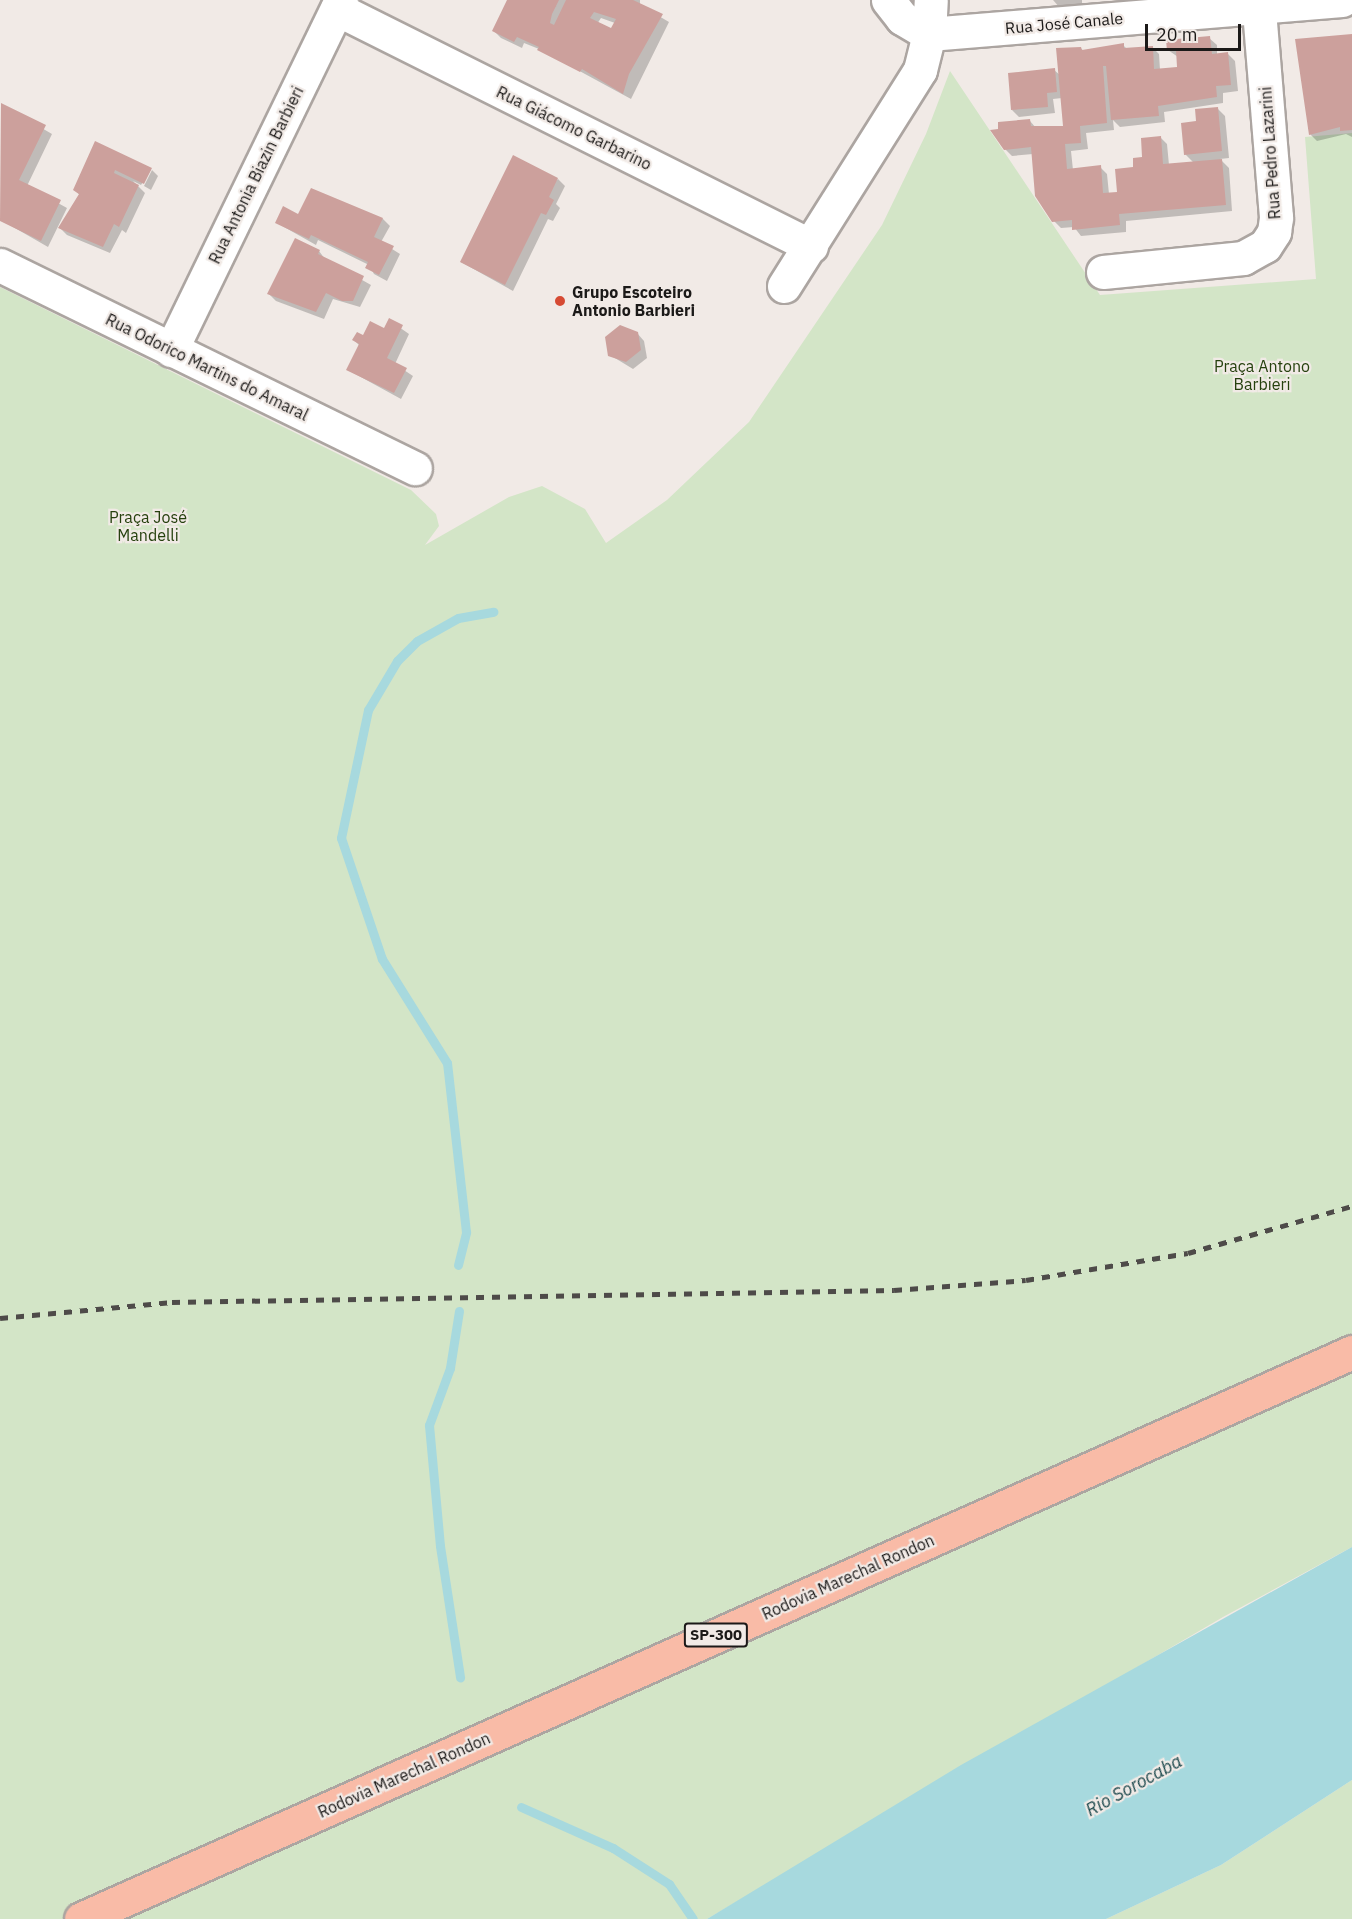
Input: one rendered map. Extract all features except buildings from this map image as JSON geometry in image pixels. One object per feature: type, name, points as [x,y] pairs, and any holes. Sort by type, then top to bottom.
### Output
[{"type":"main road","name":"Rodovia Marechal Rondon","points":[[81,1919],[1352,1352]]},
{"type":"street","points":[[888,0],[902,18],[930,34]]},
{"type":"street","points":[[784,286],[920,70],[930,34],[932,0]]},
{"type":"street","name":"Rua José Canale","points":[[930,34],[1259,4],[1342,0]]},
{"type":"street","name":"Rua Pedro Lazarini","points":[[1103,272],[1243,258],[1265,246],[1274,232],[1276,217],[1259,4]]},
{"type":"street","name":"Rua Giácomo Garbarino","points":[[339,5],[811,246]]},
{"type":"street","name":"Rua Antonia Biazin Barbieri","points":[[171,350],[339,5]]},
{"type":"street","name":"Rua Odorico Martins do Amaral","points":[[0,265],[415,468]]},
{"type":"green space","points":[[950,71],[1100,295],[1316,279],[1305,137],[1352,133],[1352,1547],[1223,1617],[707,1919],[0,1919],[0,287],[411,490],[436,514],[439,526],[425,545],[509,497],[542,486],[585,509],[606,543],[667,500],[749,422],[882,225],[926,134]]},
{"type":"green space","points":[[1352,1780],[1352,1919],[1106,1919],[1221,1865]]},
{"type":"water","name":"Rio Sorocaba","points":[[1352,1547],[1352,1780],[1221,1865],[1106,1919],[707,1919],[961,1765]]},
{"type":"waterway","points":[[458,1265],[466,1232],[447,1063],[382,959],[341,838],[368,710],[397,661],[417,641],[458,618],[493,612]]},
{"type":"waterway","points":[[459,1311],[450,1368],[429,1425],[440,1546],[460,1677]]},
{"type":"waterway","points":[[521,1807],[613,1848],[669,1884],[693,1919]]},
{"type":"railway","points":[[0,1318],[172,1302],[894,1290],[1026,1280],[1188,1253],[1352,1206]]},
{"type":"place","name":"Grupo Escoteiro Antonio Barbieri","points":[[560,301]]},
{"type":"park label","name":"Praça Antono Barbieri","points":[[1262,375]]},
{"type":"park label","name":"Praça José Mandelli","points":[[148,526]]}]
